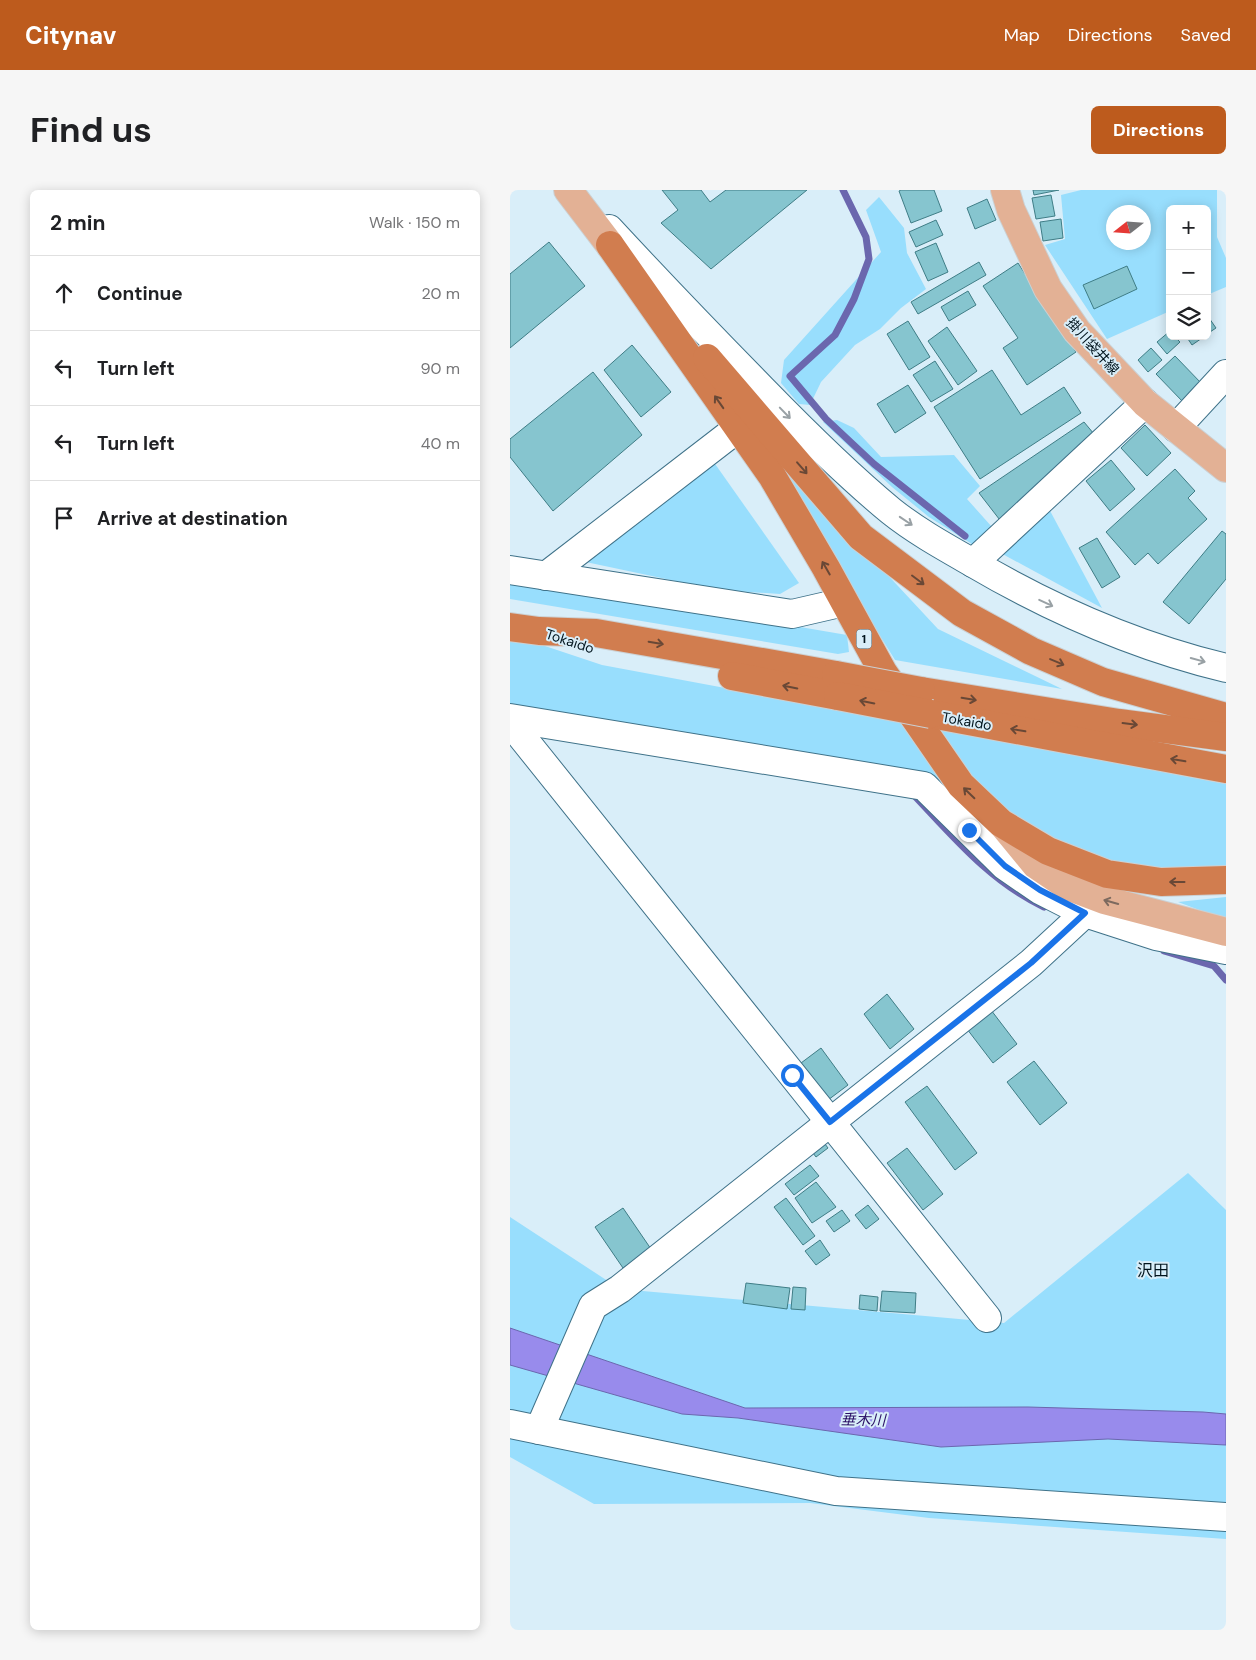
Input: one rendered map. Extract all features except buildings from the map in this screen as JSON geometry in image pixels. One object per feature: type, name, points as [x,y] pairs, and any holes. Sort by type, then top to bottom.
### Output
[{"type":"highway","name":"1","points":[[610,245],[772,476],[883,672],[936,752],[961,785],[1001,823],[1048,851],[1107,874],[1161,882],[1226,880]]},
{"type":"highway","points":[[610,245],[861,536],[962,613],[1031,651],[1103,682],[1226,717]]},
{"type":"highway","name":"Tokaido","points":[[510,627],[539,631],[596,633],[1226,769]]},
{"type":"highway","name":"Tokaido","points":[[926,703],[1226,736]]},
{"type":"main road","points":[[568,190],[610,245]]},
{"type":"main road","name":"掛川袋井線","points":[[1005,190],[1011,210],[1048,289],[1077,331],[1145,403],[1226,468]]},
{"type":"main road","points":[[1001,823],[1036,864],[1067,886],[1104,900],[1226,932]]},
{"type":"street","points":[[568,190],[602,221],[691,317],[831,459],[893,512],[1017,589],[1091,624],[1157,650],[1226,668]]},
{"type":"street","points":[[1176,428],[1226,374]]},
{"type":"street","points":[[973,563],[1145,403]]},
{"type":"street","points":[[546,576],[738,428]]},
{"type":"street","points":[[510,570],[792,614],[844,602]]},
{"type":"street","points":[[510,720],[924,786],[1005,866],[1040,890],[1085,913],[1156,936],[1226,951]]},
{"type":"street","points":[[510,720],[987,1318]]},
{"type":"street","points":[[539,1430],[593,1306],[620,1289],[1031,963],[1085,913]]},
{"type":"street","points":[[510,1424],[836,1492],[1226,1517]]},
{"type":"shaded area","points":[[1081,190],[1217,190],[1217,237],[1226,258],[1226,287],[1211,293],[1211,205],[1166,205],[1166,313],[1107,339],[1045,245],[1065,239],[1061,195]]},
{"type":"shaded area","points":[[879,197],[904,228],[907,253],[926,289],[901,308],[880,329],[855,345],[821,382],[810,405],[799,404],[781,383],[784,360],[881,252],[866,210]]},
{"type":"shaded area","points":[[837,420],[854,428],[881,457],[954,455],[980,486],[967,499],[1000,536],[975,546],[929,517],[892,487],[823,422]]},
{"type":"shaded area","points":[[751,428],[938,629],[1062,689],[895,660]]},
{"type":"shaded area","points":[[713,461],[799,583],[780,594],[718,590],[581,561]]},
{"type":"shaded area","points":[[1048,507],[1102,608],[997,551]]},
{"type":"shaded area","points":[[510,578],[847,635],[849,652],[838,654],[510,599]]},
{"type":"shaded area","points":[[510,623],[539,644],[602,665],[901,721],[936,773],[964,806],[928,778],[510,710]]},
{"type":"shaded area","points":[[935,728],[1226,784],[1226,866],[1182,869],[1123,865],[1097,857],[1058,841],[1010,813],[988,795],[960,763]]},
{"type":"shaded area","points":[[1226,897],[1226,920],[1178,902]]},
{"type":"shaded area","points":[[1188,1173],[1226,1210],[1226,1539],[929,1518],[810,1503],[594,1504],[510,1457],[510,1217],[620,1289],[1004,1323]]},
{"type":"water","name":"垂木川","points":[[510,1328],[745,1408],[1028,1407],[1203,1412],[1226,1414],[1226,1445],[1108,1439],[941,1447],[738,1418],[682,1414],[510,1365]]},
{"type":"waterway","points":[[843,190],[866,237],[869,259],[854,299],[835,335],[790,376],[826,419],[874,464],[965,536]]},
{"type":"waterway","points":[[911,792],[972,856],[989,871],[1024,896],[1044,907]]},
{"type":"waterway","points":[[1164,951],[1214,966],[1226,980]]},
{"type":"district","name":"沢田","points":[[1153,1270]]},
{"type":"route","points":[[792,1075],[830,1122],[1031,963],[1085,913],[1040,890],[1005,866],[969,830]]}]
